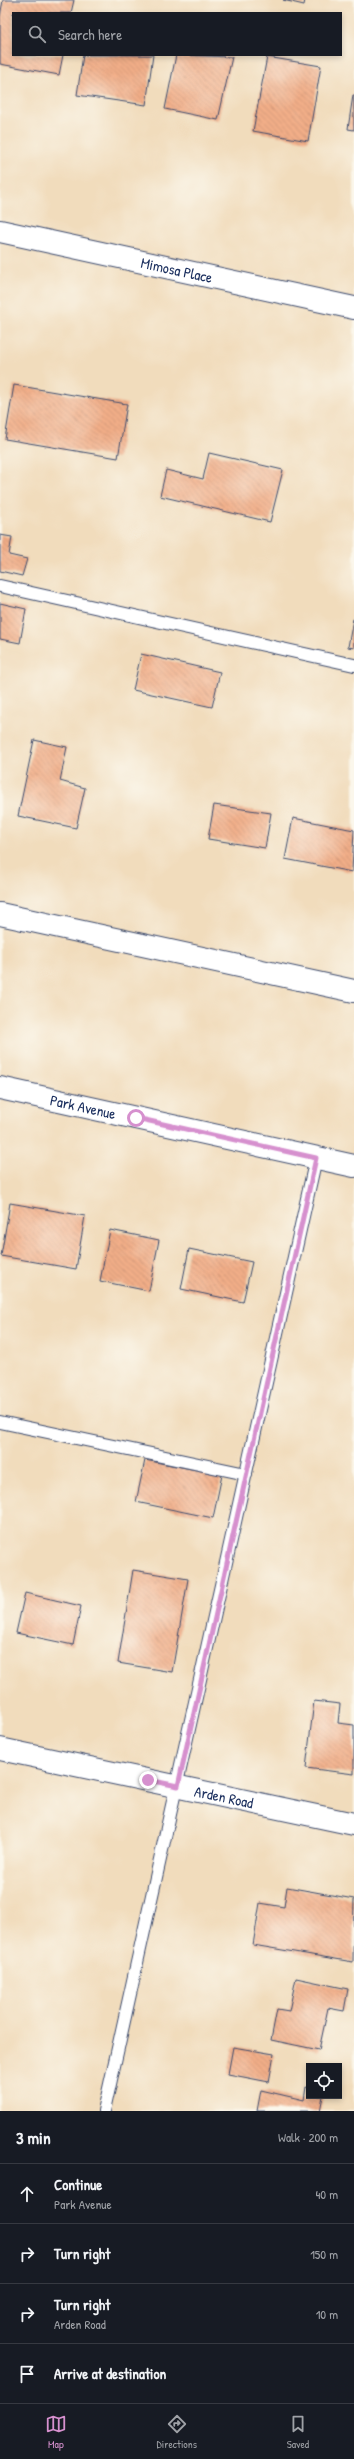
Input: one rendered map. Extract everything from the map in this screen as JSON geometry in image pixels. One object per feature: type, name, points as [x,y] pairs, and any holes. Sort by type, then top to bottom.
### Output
[{"type":"street","name":"Mimosa Place","points":[[0,231],[354,308]]},
{"type":"street","points":[[0,914],[354,992]]},
{"type":"street","name":"Park Avenue","points":[[0,1088],[354,1166]]},
{"type":"street","name":"Arden Road","points":[[0,1750],[354,1824]]},
{"type":"lane","points":[[0,586],[354,665]]},
{"type":"lane","points":[[104,2111],[178,1786],[316,1158]]},
{"type":"lane","points":[[0,1422],[246,1474]]},
{"type":"building","points":[[3,0],[74,0],[71,12],[12,12],[12,56],[63,56],[59,75],[0,64],[0,17]]},
{"type":"building","points":[[283,0],[305,0],[304,5]]},
{"type":"building","points":[[83,56],[153,56],[146,105],[77,95]]},
{"type":"building","points":[[176,56],[232,57],[218,120],[165,109]]},
{"type":"building","points":[[267,57],[321,66],[308,141],[253,131]]},
{"type":"building","points":[[354,95],[354,130],[348,129]]},
{"type":"building","points":[[14,385],[127,404],[118,458],[5,439]]},
{"type":"building","points":[[209,453],[283,470],[270,522],[160,496],[166,470],[203,479]]},
{"type":"building","points":[[0,535],[12,537],[9,555],[27,559],[22,576],[0,571]]},
{"type":"building","points":[[0,603],[26,609],[20,643],[0,639]]},
{"type":"building","points":[[354,619],[354,648],[348,647]]},
{"type":"building","points":[[141,654],[220,672],[212,707],[133,690]]},
{"type":"building","points":[[34,740],[67,747],[60,781],[85,788],[76,828],[18,816]]},
{"type":"building","points":[[214,805],[271,813],[265,848],[208,839]]},
{"type":"building","points":[[293,818],[354,830],[352,872],[285,859]]},
{"type":"building","points":[[10,1203],[85,1216],[76,1269],[1,1256]]},
{"type":"building","points":[[110,1230],[159,1240],[149,1291],[100,1281]]},
{"type":"building","points":[[189,1249],[252,1262],[243,1302],[181,1289]]},
{"type":"building","points":[[145,1460],[222,1475],[213,1518],[136,1502]]},
{"type":"building","points":[[133,1570],[188,1579],[172,1672],[118,1663]]},
{"type":"building","points":[[25,1593],[81,1606],[73,1645],[16,1633]]},
{"type":"building","points":[[314,1701],[340,1704],[338,1723],[354,1725],[354,1774],[306,1768]]},
{"type":"building","points":[[287,1887],[354,1899],[353,1962],[253,1945],[260,1903],[284,1907]]},
{"type":"building","points":[[296,1978],[348,1989],[344,2011],[328,2008],[319,2050],[271,2040],[277,2009],[289,2011]]},
{"type":"building","points":[[233,2047],[274,2054],[269,2082],[228,2074]]},
{"type":"building","points":[[306,2087],[306,2099],[322,2099],[320,2111],[257,2111],[261,2090],[304,2100]]},
{"type":"route","points":[[136,1118],[316,1158],[178,1786],[148,1780]]}]
